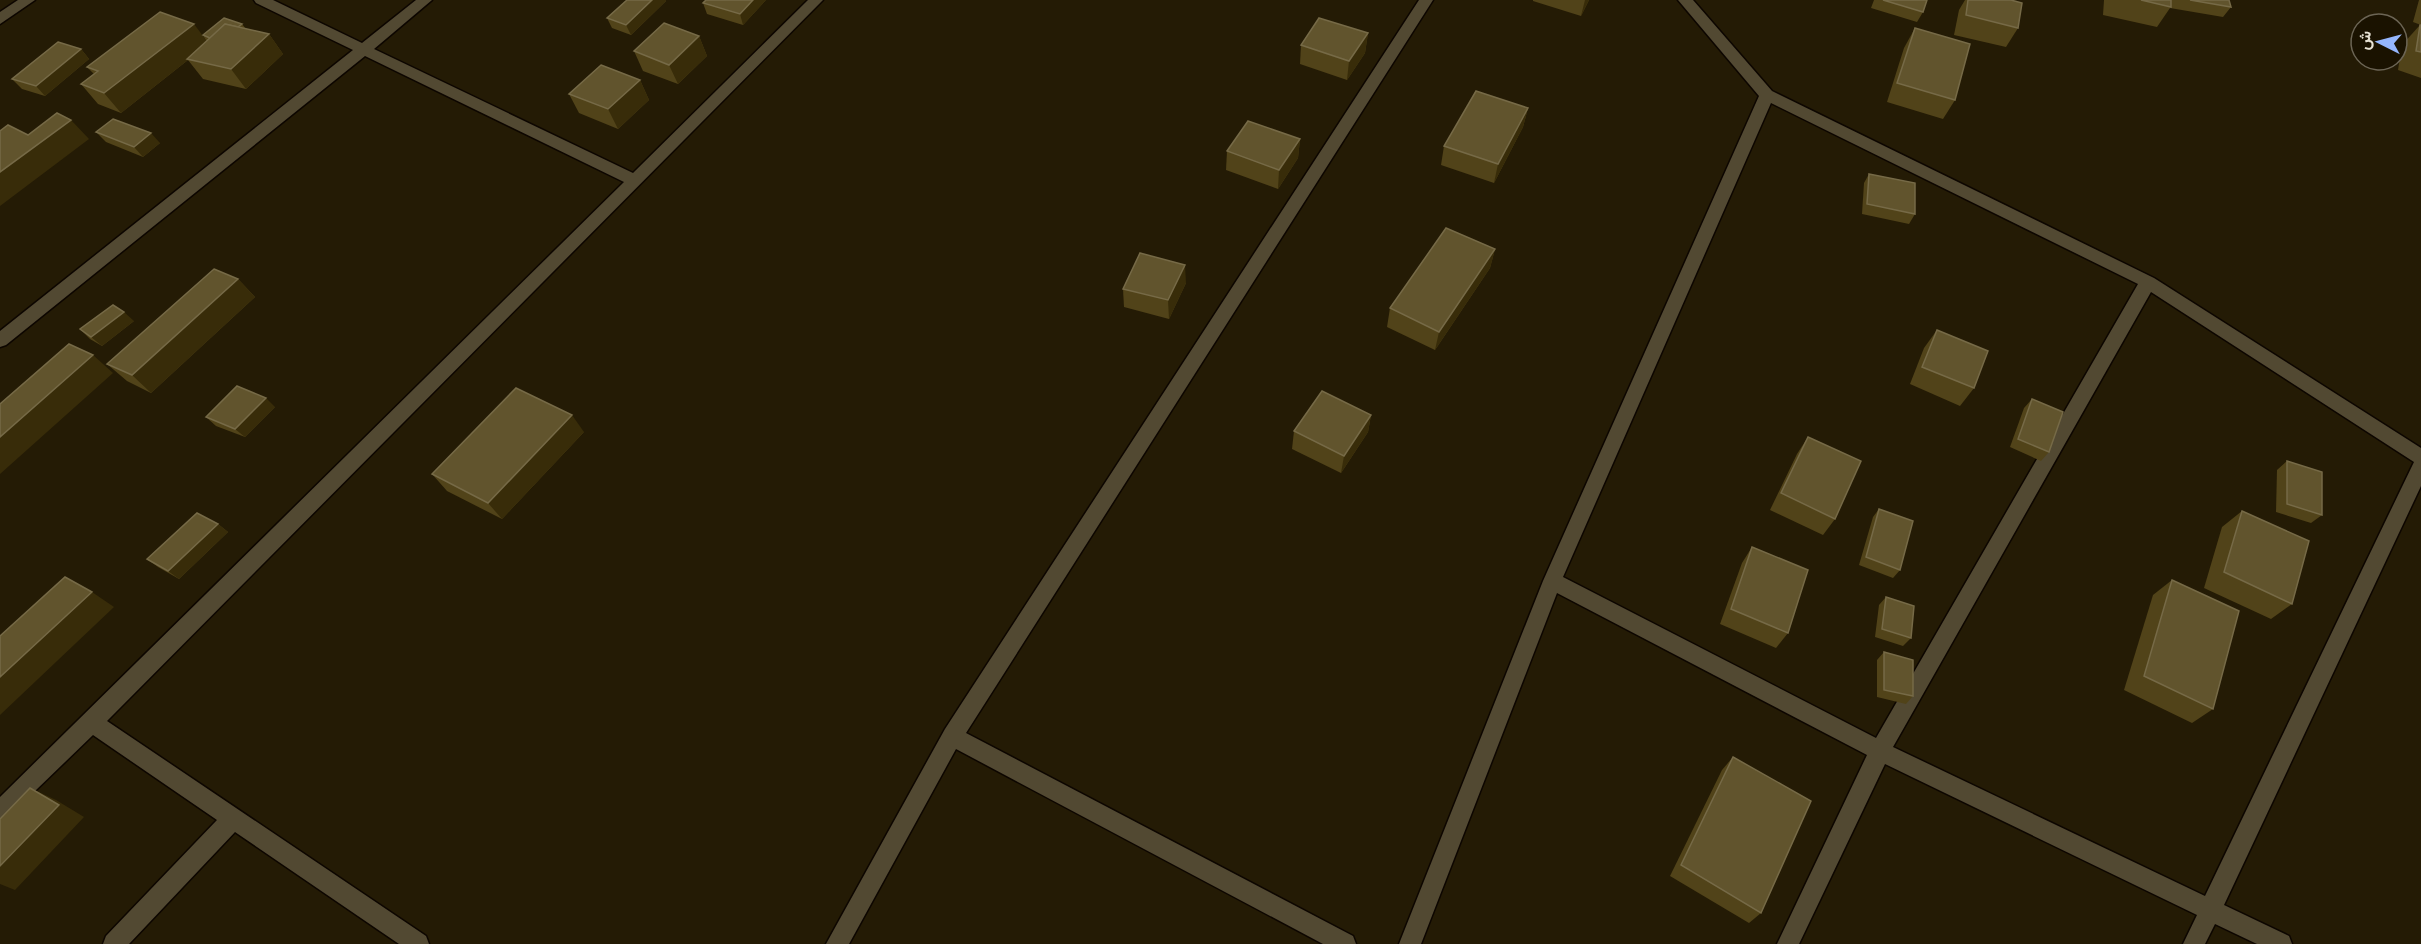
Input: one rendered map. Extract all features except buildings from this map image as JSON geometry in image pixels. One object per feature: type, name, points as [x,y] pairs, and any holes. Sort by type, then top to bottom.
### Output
[{"type":"street","points":[[0,19],[28,0]]},
{"type":"street","points":[[261,0],[636,181]]},
{"type":"street","points":[[0,340],[425,0]]},
{"type":"street","points":[[0,811],[92,723],[816,0]]},
{"type":"street","points":[[837,944],[952,736],[1426,0]]},
{"type":"street","points":[[1685,0],[1767,95],[2148,282],[2421,457]]},
{"type":"street","points":[[1410,944],[1552,581],[1767,95]]},
{"type":"street","points":[[1788,944],[1880,751],[2148,282]]},
{"type":"street","points":[[2194,944],[2421,467]]},
{"type":"street","points":[[1552,581],[1880,751],[2281,944]]},
{"type":"street","points":[[92,723],[418,944]]},
{"type":"street","points":[[952,736],[1345,944]]},
{"type":"street","points":[[114,944],[234,818]]}]
